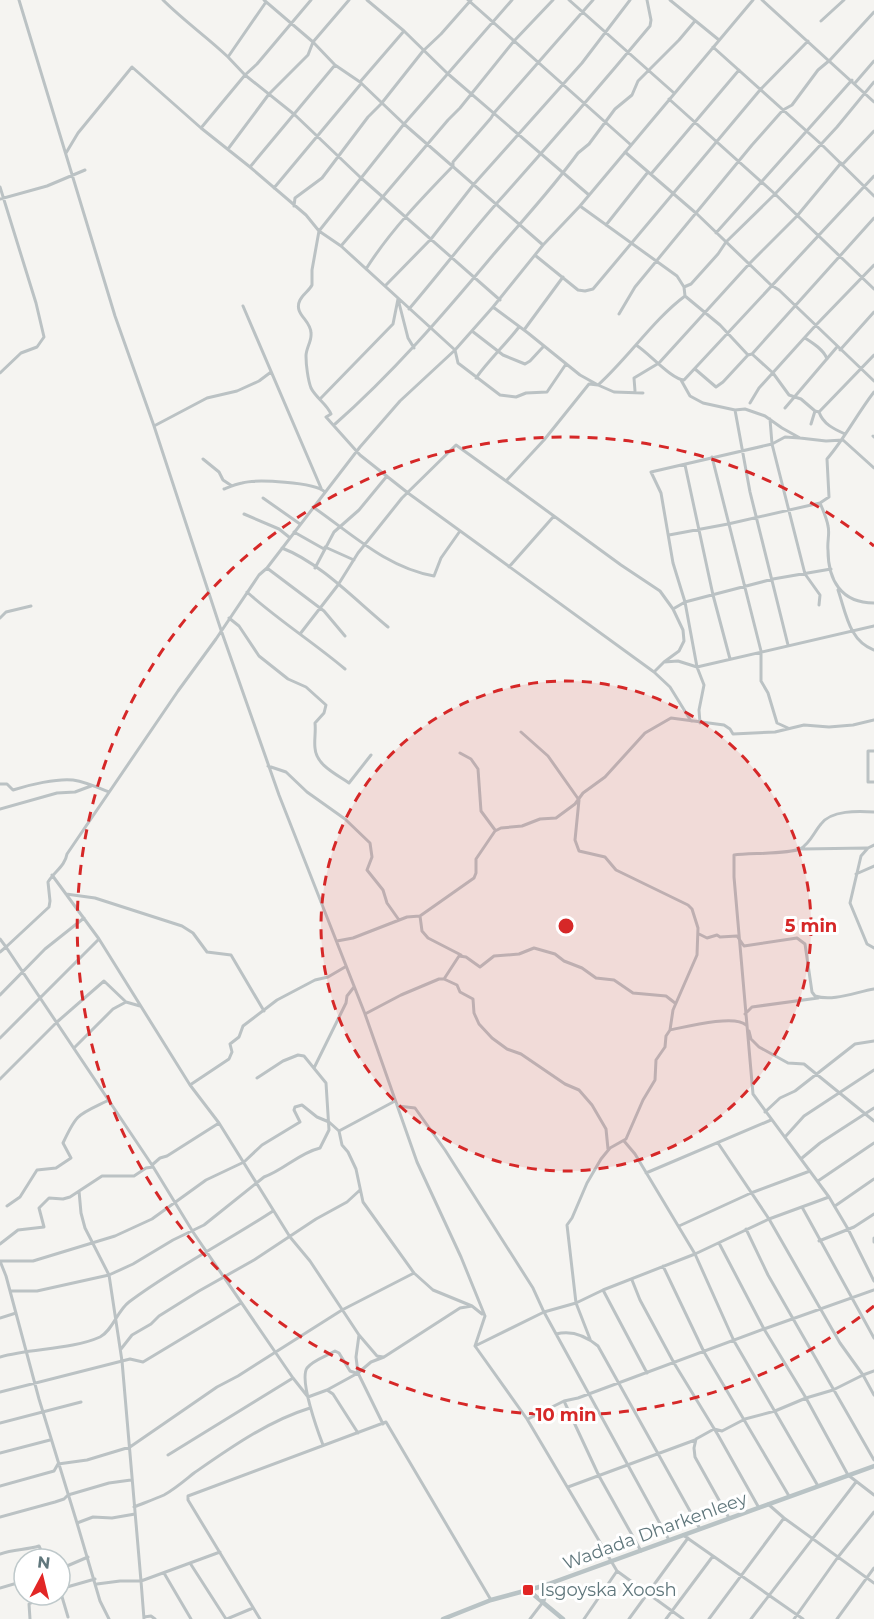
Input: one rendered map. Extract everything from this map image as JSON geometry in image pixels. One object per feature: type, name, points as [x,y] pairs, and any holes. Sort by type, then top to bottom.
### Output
[{"type":"main road","name":"Wadada Dharkenleey","points":[[445,1619],[491,1600],[548,1584],[669,1540],[686,1537],[729,1518],[874,1466]]},
{"type":"main road","points":[[543,1602],[548,1584]]},
{"type":"main road","points":[[528,1590],[563,1619]]},
{"type":"street","points":[[19,0],[115,316],[268,766],[365,1014],[417,1162],[461,1257],[485,1316],[475,1346]]},
{"type":"street","points":[[163,0],[180,17],[206,36],[245,75],[295,115],[360,177],[500,300]]},
{"type":"street","points":[[201,128],[310,0]]},
{"type":"street","points":[[228,149],[269,94],[308,55],[313,42],[350,0]]},
{"type":"street","points":[[367,0],[405,31],[447,73],[589,195]]},
{"type":"street","points":[[512,0],[404,124],[319,231],[312,270],[312,285],[300,300],[299,309],[311,330],[310,345],[306,356],[308,378],[313,390],[329,409],[331,414],[326,417],[356,451],[408,493],[654,672],[670,687],[691,721]]},
{"type":"street","points":[[341,246],[472,94],[514,41],[553,0]]},
{"type":"street","points":[[569,0],[674,93]]},
{"type":"street","points":[[366,269],[424,195],[453,166],[453,162],[494,113],[593,0]]},
{"type":"street","points":[[385,286],[431,239],[474,184],[582,63],[630,0]]},
{"type":"street","points":[[409,309],[651,23],[647,0]]},
{"type":"street","points":[[670,0],[719,40]]},
{"type":"street","points":[[0,952],[49,907],[48,882],[52,875],[64,864],[67,854],[259,575],[267,568],[356,451],[400,401],[455,350],[493,308],[536,256],[543,244],[580,206],[753,0]]},
{"type":"street","points":[[762,0],[874,102]]},
{"type":"street","points":[[821,21],[844,0]]},
{"type":"street","points":[[228,57],[265,1],[313,42],[335,65],[360,84],[543,244]]},
{"type":"street","points":[[294,206],[295,198],[322,178],[368,117],[423,51],[470,1],[631,145]]},
{"type":"street","points":[[619,314],[635,287],[739,162],[783,110],[792,105],[818,70],[874,12]]},
{"type":"street","points":[[333,425],[361,401],[414,348],[564,173],[578,153],[589,144],[615,109],[632,95],[638,81],[695,21]]},
{"type":"street","points":[[274,188],[405,31]]},
{"type":"street","points":[[536,256],[578,290],[592,289],[760,90],[808,41]]},
{"type":"street","points":[[713,46],[821,144],[874,196]]},
{"type":"street","points":[[716,233],[874,61]]},
{"type":"street","points":[[250,167],[335,65]]},
{"type":"street","points":[[66,153],[78,134],[132,67],[274,188],[319,231],[341,246],[455,350],[458,363],[500,395],[516,397],[526,393],[547,392],[566,364]]},
{"type":"street","points":[[606,225],[739,70]]},
{"type":"street","points":[[684,287],[691,284],[726,242],[776,194],[874,82]]},
{"type":"street","points":[[669,99],[776,194],[874,289]]},
{"type":"street","points":[[635,392],[634,378],[659,363],[874,131]]},
{"type":"street","points":[[625,152],[697,214],[874,381]]},
{"type":"street","points":[[2,199],[47,186],[86,170]]},
{"type":"street","points":[[681,380],[684,380],[729,334],[771,285],[874,176]]},
{"type":"street","points":[[0,187],[36,303],[44,337],[38,347],[21,353],[0,373]]},
{"type":"street","points":[[580,206],[677,276],[684,287],[685,296],[773,373],[789,395],[801,399],[832,428],[845,434]]},
{"type":"street","points":[[695,369],[716,387],[723,382],[874,218]]},
{"type":"street","points":[[750,403],[759,388],[874,265]]},
{"type":"street","points":[[524,330],[563,277]]},
{"type":"street","points":[[598,385],[671,306],[685,296]]},
{"type":"street","points":[[320,399],[393,324],[398,299]]},
{"type":"street","points":[[398,299],[408,339],[414,348]]},
{"type":"street","points":[[243,306],[266,354],[271,372],[321,488],[325,492]]},
{"type":"street","points":[[493,308],[580,375],[614,392],[643,393]]},
{"type":"street","points":[[785,408],[827,360],[874,312]]},
{"type":"street","points":[[476,378],[519,326]]},
{"type":"street","points":[[472,331],[503,355],[525,364],[544,346]]},
{"type":"street","points":[[805,338],[826,356],[827,360]]},
{"type":"street","points":[[636,345],[681,380],[690,396],[703,403],[735,410],[744,409],[765,416],[801,438]]},
{"type":"street","points":[[812,424],[817,412],[874,355]]},
{"type":"street","points":[[154,426],[207,398],[237,391],[259,381],[271,372]]},
{"type":"street","points":[[506,481],[544,440],[589,384],[598,385]]},
{"type":"street","points":[[669,535],[820,503],[829,497],[827,459],[843,440],[874,392]]},
{"type":"street","points":[[735,410],[757,517],[788,645]]},
{"type":"street","points":[[770,419],[772,444],[805,574],[820,595],[819,606]]},
{"type":"street","points":[[700,723],[699,710],[704,685],[697,668],[685,602],[673,563],[662,493],[651,472],[743,452],[772,444],[785,437],[826,441],[843,440],[874,468]]},
{"type":"street","points":[[300,634],[338,585],[364,545],[402,498],[456,445],[660,591],[672,609],[682,630],[684,641],[679,651],[654,672]]},
{"type":"street","points":[[712,457],[761,651],[761,681],[768,693],[777,723],[790,728]]},
{"type":"street","points":[[203,459],[232,486]]},
{"type":"street","points":[[685,465],[713,594],[730,659]]},
{"type":"street","points":[[315,568],[334,532],[359,510],[387,476]]},
{"type":"street","points":[[224,489],[247,482],[301,483],[321,488]]},
{"type":"street","points":[[263,498],[300,524]]},
{"type":"street","points":[[820,503],[828,524],[828,552],[831,569],[851,631],[863,645],[874,650]]},
{"type":"street","points":[[313,507],[364,545],[405,568],[434,576],[441,558],[460,531]]},
{"type":"street","points":[[244,514],[279,529],[290,537]]},
{"type":"street","points":[[509,567],[554,516]]},
{"type":"street","points":[[294,532],[354,560]]},
{"type":"street","points":[[282,548],[291,551],[338,585],[388,627]]},
{"type":"street","points":[[267,568],[319,607],[345,636]]},
{"type":"street","points":[[672,609],[685,602],[713,594],[773,579],[831,569]]},
{"type":"street","points":[[838,589],[858,602],[874,603]]},
{"type":"street","points":[[247,592],[269,612],[345,669]]},
{"type":"street","points":[[0,618],[6,612],[31,606]]},
{"type":"street","points":[[229,618],[239,626],[259,656],[280,674],[306,687],[326,705],[324,713],[315,723],[315,749],[319,762],[349,783],[371,755]]},
{"type":"street","points":[[664,662],[678,661],[697,668],[874,626]]},
{"type":"street","points":[[337,941],[353,938],[407,917],[420,916],[474,878],[476,859],[495,831],[501,828],[522,826],[540,819],[556,818],[620,763],[645,733],[671,718],[724,725],[733,734],[764,733],[804,725],[829,727],[853,725],[874,720]]},
{"type":"street","points":[[520,732],[548,756],[579,800],[575,840],[579,851],[605,857],[616,870],[688,905],[694,915],[699,934],[697,955],[675,1003],[665,1047],[656,1060],[656,1075],[652,1088],[643,1100],[624,1141],[608,1151],[587,1183],[567,1225],[576,1303],[590,1340]]},
{"type":"street","points":[[874,751],[868,751],[868,782],[874,782]]},
{"type":"street","points":[[460,753],[471,759],[478,769],[482,811],[495,831]]},
{"type":"street","points":[[268,766],[286,772],[307,792],[345,819],[370,843],[372,857],[368,870],[399,920]]},
{"type":"street","points":[[0,784],[7,784],[13,790],[28,785],[67,779],[93,785],[109,792]]},
{"type":"street","points":[[0,809],[57,793],[75,792],[93,785]]},
{"type":"street","points":[[800,849],[814,836],[821,823],[827,818],[838,813],[874,812]]},
{"type":"street","points":[[874,847],[800,849],[734,855],[753,1094],[835,1206],[874,1281]]},
{"type":"street","points":[[868,848],[861,856],[855,874],[850,907],[867,944],[874,948]]},
{"type":"street","points":[[855,874],[874,866]]},
{"type":"street","points":[[52,875],[128,983],[190,1086],[219,1124],[290,1237],[310,1262],[359,1335],[377,1356],[384,1357]]},
{"type":"street","points":[[66,894],[95,898],[182,926],[193,933],[207,952],[231,955],[264,1011]]},
{"type":"street","points":[[420,916],[422,931],[428,938],[480,966],[494,956],[519,954],[534,948],[555,954],[596,978],[614,980],[633,993],[666,996],[675,1003]]},
{"type":"street","points":[[0,995],[45,950],[84,918]]},
{"type":"street","points":[[699,934],[707,938],[737,936],[744,946],[792,938],[802,940],[805,944],[812,992],[821,998]]},
{"type":"street","points":[[0,939],[40,996],[107,1101],[153,1166],[193,1232],[292,1378],[308,1397]]},
{"type":"street","points":[[0,1038],[99,939]]},
{"type":"street","points":[[444,979],[462,955]]},
{"type":"street","points":[[190,1086],[229,1059],[232,1052],[230,1044],[239,1037],[243,1026],[277,1000],[345,967]]},
{"type":"street","points":[[365,1014],[439,979],[457,985],[460,992],[473,999],[474,1013],[479,1024],[492,1038],[507,1049],[521,1054],[565,1084],[579,1090],[592,1105],[606,1129],[608,1151]]},
{"type":"street","points":[[0,1078],[57,1022],[104,981],[126,1002],[140,1006]]},
{"type":"street","points":[[314,1068],[346,1003],[347,996],[354,987]]},
{"type":"street","points":[[746,1014],[752,1007],[874,989]]},
{"type":"street","points":[[74,1048],[113,1009],[126,1002]]},
{"type":"street","points":[[670,1030],[738,1020],[746,1024],[752,1039],[759,1047],[788,1063],[804,1064],[874,1120]]},
{"type":"street","points":[[765,1112],[780,1098],[795,1091],[855,1044],[874,1041]]},
{"type":"street","points":[[10,1291],[37,1291],[109,1275],[133,1264],[173,1240],[193,1232],[216,1217],[227,1205],[257,1183],[310,1151],[320,1148],[329,1130],[326,1083],[304,1056],[298,1055],[283,1061],[257,1078]]},
{"type":"street","points":[[784,1137],[804,1116],[874,1070]]},
{"type":"street","points":[[339,1131],[396,1100]]},
{"type":"street","points":[[7,1206],[18,1200],[37,1170],[56,1168],[71,1158],[63,1143],[74,1120],[79,1114],[107,1101]]},
{"type":"street","points":[[109,1619],[100,1600],[58,1464],[0,1261],[33,1261],[115,1236],[152,1219],[206,1180],[244,1162],[262,1145],[300,1122],[294,1113],[295,1107],[303,1105],[339,1131],[342,1145],[356,1169],[363,1202],[414,1273],[433,1290],[472,1306],[485,1316]]},
{"type":"street","points":[[398,1106],[415,1108],[445,1150],[532,1288],[669,1540]]},
{"type":"street","points":[[801,1159],[820,1143],[874,1108]]},
{"type":"street","points":[[646,1173],[771,1120]]},
{"type":"street","points":[[0,1244],[18,1230],[44,1227],[39,1208],[49,1198],[63,1199],[102,1176],[134,1176],[219,1124]]},
{"type":"street","points":[[624,1141],[695,1254],[734,1341],[819,1487]]},
{"type":"street","points":[[718,1143],[769,1219],[840,1343],[874,1395]]},
{"type":"street","points":[[818,1181],[874,1143]]},
{"type":"street","points":[[679,1226],[751,1193],[810,1171]]},
{"type":"street","points":[[835,1206],[874,1179]]},
{"type":"street","points":[[120,1350],[132,1335],[151,1324],[159,1316],[347,1202],[360,1190]]},
{"type":"street","points":[[79,1191],[81,1214],[109,1275],[122,1361],[144,1618],[151,1616],[156,1619]]},
{"type":"street","points":[[475,1346],[544,1312],[576,1303],[695,1254],[769,1219],[829,1197]]},
{"type":"street","points":[[802,1207],[874,1338]]},
{"type":"street","points":[[0,1357],[102,1336],[127,1304],[181,1266],[208,1252],[273,1210]]},
{"type":"street","points":[[819,1241],[848,1229],[874,1214]]},
{"type":"street","points":[[746,1229],[768,1275],[874,1460]]},
{"type":"street","points":[[719,1243],[764,1329],[806,1398],[848,1476],[874,1495]]},
{"type":"street","points":[[663,1266],[704,1352],[789,1497]]},
{"type":"street","points":[[58,1464],[87,1460],[130,1447],[217,1387],[342,1310],[414,1273]]},
{"type":"street","points":[[632,1280],[640,1300],[674,1363],[759,1508]]},
{"type":"street","points":[[603,1290],[647,1373]]},
{"type":"street","points":[[527,1419],[564,1401],[589,1394],[874,1290]]},
{"type":"street","points":[[0,1392],[130,1359],[143,1362],[241,1303]]},
{"type":"street","points":[[308,1397],[327,1390],[358,1373],[371,1362],[384,1357],[460,1308],[472,1306]]},
{"type":"street","points":[[0,1318],[16,1313]]},
{"type":"street","points":[[556,1334],[564,1332],[574,1334],[598,1346],[700,1529]]},
{"type":"street","points":[[359,1335],[356,1357],[358,1373],[383,1424]]},
{"type":"street","points":[[475,1346],[527,1419],[610,1562],[617,1571],[682,1619]]},
{"type":"street","points":[[323,1445],[310,1408],[305,1374],[312,1362],[334,1351],[339,1353],[351,1371],[358,1373]]},
{"type":"street","points":[[568,1487],[696,1439],[714,1429],[722,1431],[745,1419],[776,1411],[806,1398],[833,1390],[874,1371]]},
{"type":"street","points":[[168,1455],[292,1378]]},
{"type":"street","points":[[327,1390],[338,1399],[358,1433]]},
{"type":"street","points":[[564,1401],[599,1476],[641,1551]]},
{"type":"street","points":[[0,1423],[81,1402]]},
{"type":"street","points":[[134,1507],[171,1491],[228,1450],[263,1430],[310,1408]]},
{"type":"street","points":[[260,1619],[188,1500],[188,1496],[386,1422],[491,1600]]},
{"type":"street","points":[[696,1439],[695,1457],[729,1518]]},
{"type":"street","points":[[0,1454],[51,1440]]},
{"type":"street","points":[[0,1486],[54,1471],[58,1464]]},
{"type":"street","points":[[0,1517],[55,1502],[68,1495],[109,1483],[131,1480]]},
{"type":"street","points":[[751,1619],[856,1482]]},
{"type":"street","points":[[768,1504],[874,1583]]},
{"type":"street","points":[[794,1619],[838,1557],[874,1512]]},
{"type":"street","points":[[76,1523],[93,1517],[112,1518],[135,1514]]},
{"type":"street","points":[[709,1619],[784,1518]]},
{"type":"street","points":[[629,1619],[686,1537],[803,1619]]},
{"type":"street","points":[[96,1584],[141,1581],[220,1552]]},
{"type":"street","points":[[666,1619],[713,1556]]},
{"type":"street","points":[[72,1564],[88,1557]]},
{"type":"street","points":[[190,1563],[227,1619],[253,1608]]},
{"type":"street","points":[[837,1619],[874,1568]]},
{"type":"street","points":[[584,1619],[617,1571]]},
{"type":"street","points":[[164,1573],[191,1619]]},
{"type":"street","points":[[72,1586],[95,1579]]},
{"type":"street","points":[[530,1619],[543,1602]]},
{"type":"street","points":[[65,1607],[68,1617]]},
{"type":"place","name":"Isgoyska Xoosh","points":[[528,1590]]}]
